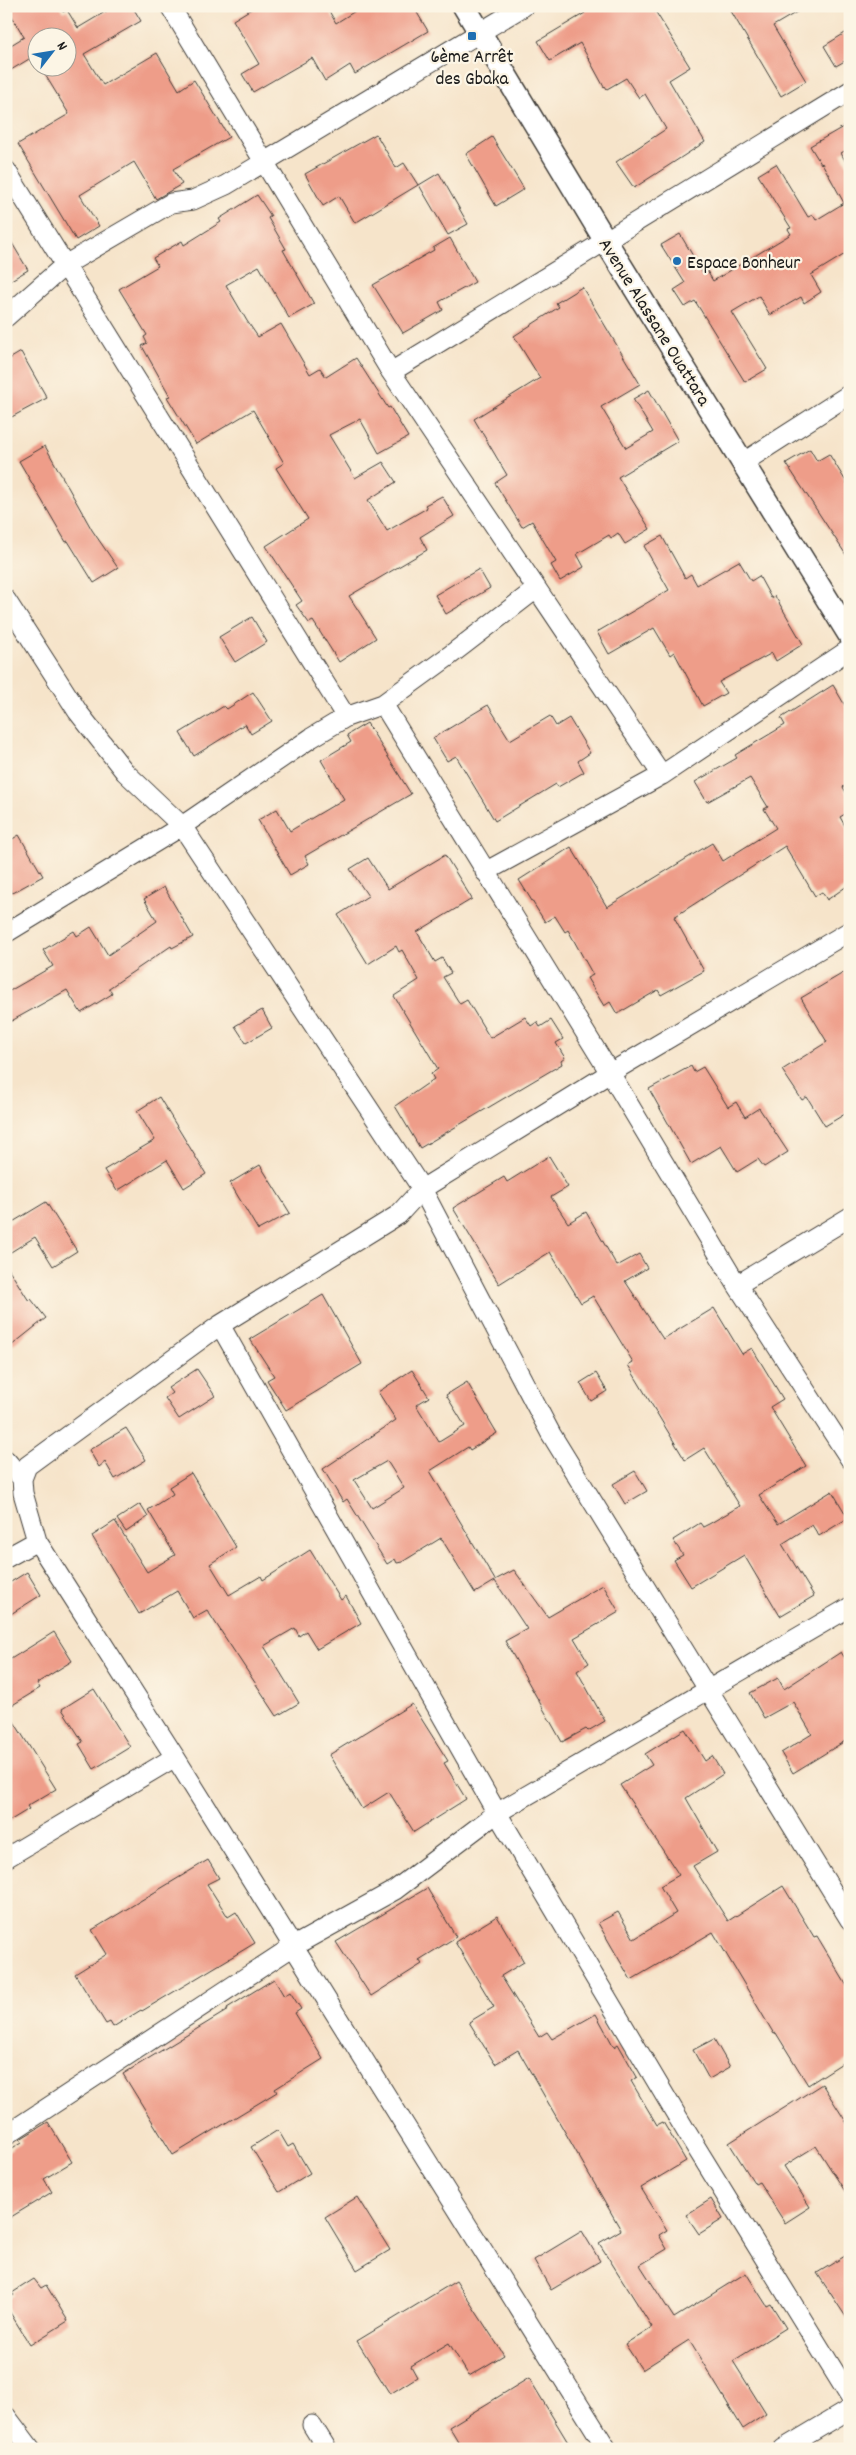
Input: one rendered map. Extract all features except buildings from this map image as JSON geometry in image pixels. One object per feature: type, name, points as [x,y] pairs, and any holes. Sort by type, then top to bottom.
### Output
[{"type":"street","points":[[170,6],[391,372],[662,775]]},
{"type":"street","name":"Avenue Alassane Ouattara","points":[[464,6],[605,240],[850,636]]},
{"type":"street","points":[[6,317],[65,265],[171,203],[193,200],[226,184],[524,6]]},
{"type":"street","points":[[391,372],[850,91]]},
{"type":"street","points":[[6,170],[346,717]]},
{"type":"street","points":[[744,462],[850,394]]},
{"type":"street","points":[[6,933],[182,826],[346,717],[383,704],[536,589]]},
{"type":"street","points":[[6,600],[78,712],[125,772],[182,826],[422,1190],[551,1434],[709,1688],[842,1892],[850,1920]]},
{"type":"street","points":[[485,872],[662,775],[850,649]]},
{"type":"street","points":[[383,704],[610,1073],[737,1285],[850,1459]]},
{"type":"street","points":[[607,2449],[175,1757],[37,1540],[23,1493],[22,1479],[27,1466],[220,1325],[398,1216],[422,1190],[610,1073],[850,931]]},
{"type":"street","points":[[737,1285],[850,1216]]},
{"type":"street","points":[[220,1325],[497,1813],[686,2131],[850,2397]]},
{"type":"street","points":[[6,1460],[22,1479]]},
{"type":"street","points":[[6,1558],[37,1540]]},
{"type":"street","points":[[6,2134],[292,1947],[395,1890],[497,1813],[850,1607]]},
{"type":"street","points":[[6,1858],[175,1757]]},
{"type":"street","points":[[783,2449],[850,2408]]},
{"type":"street","points":[[6,2416],[31,2449]]},
{"type":"street","points":[[312,2426],[327,2449]]},
{"type":"place","name":"6ème Arrêt des Gbaka","points":[[472,36]]},
{"type":"place","name":"Espace Bonheur","points":[[677,261]]}]
